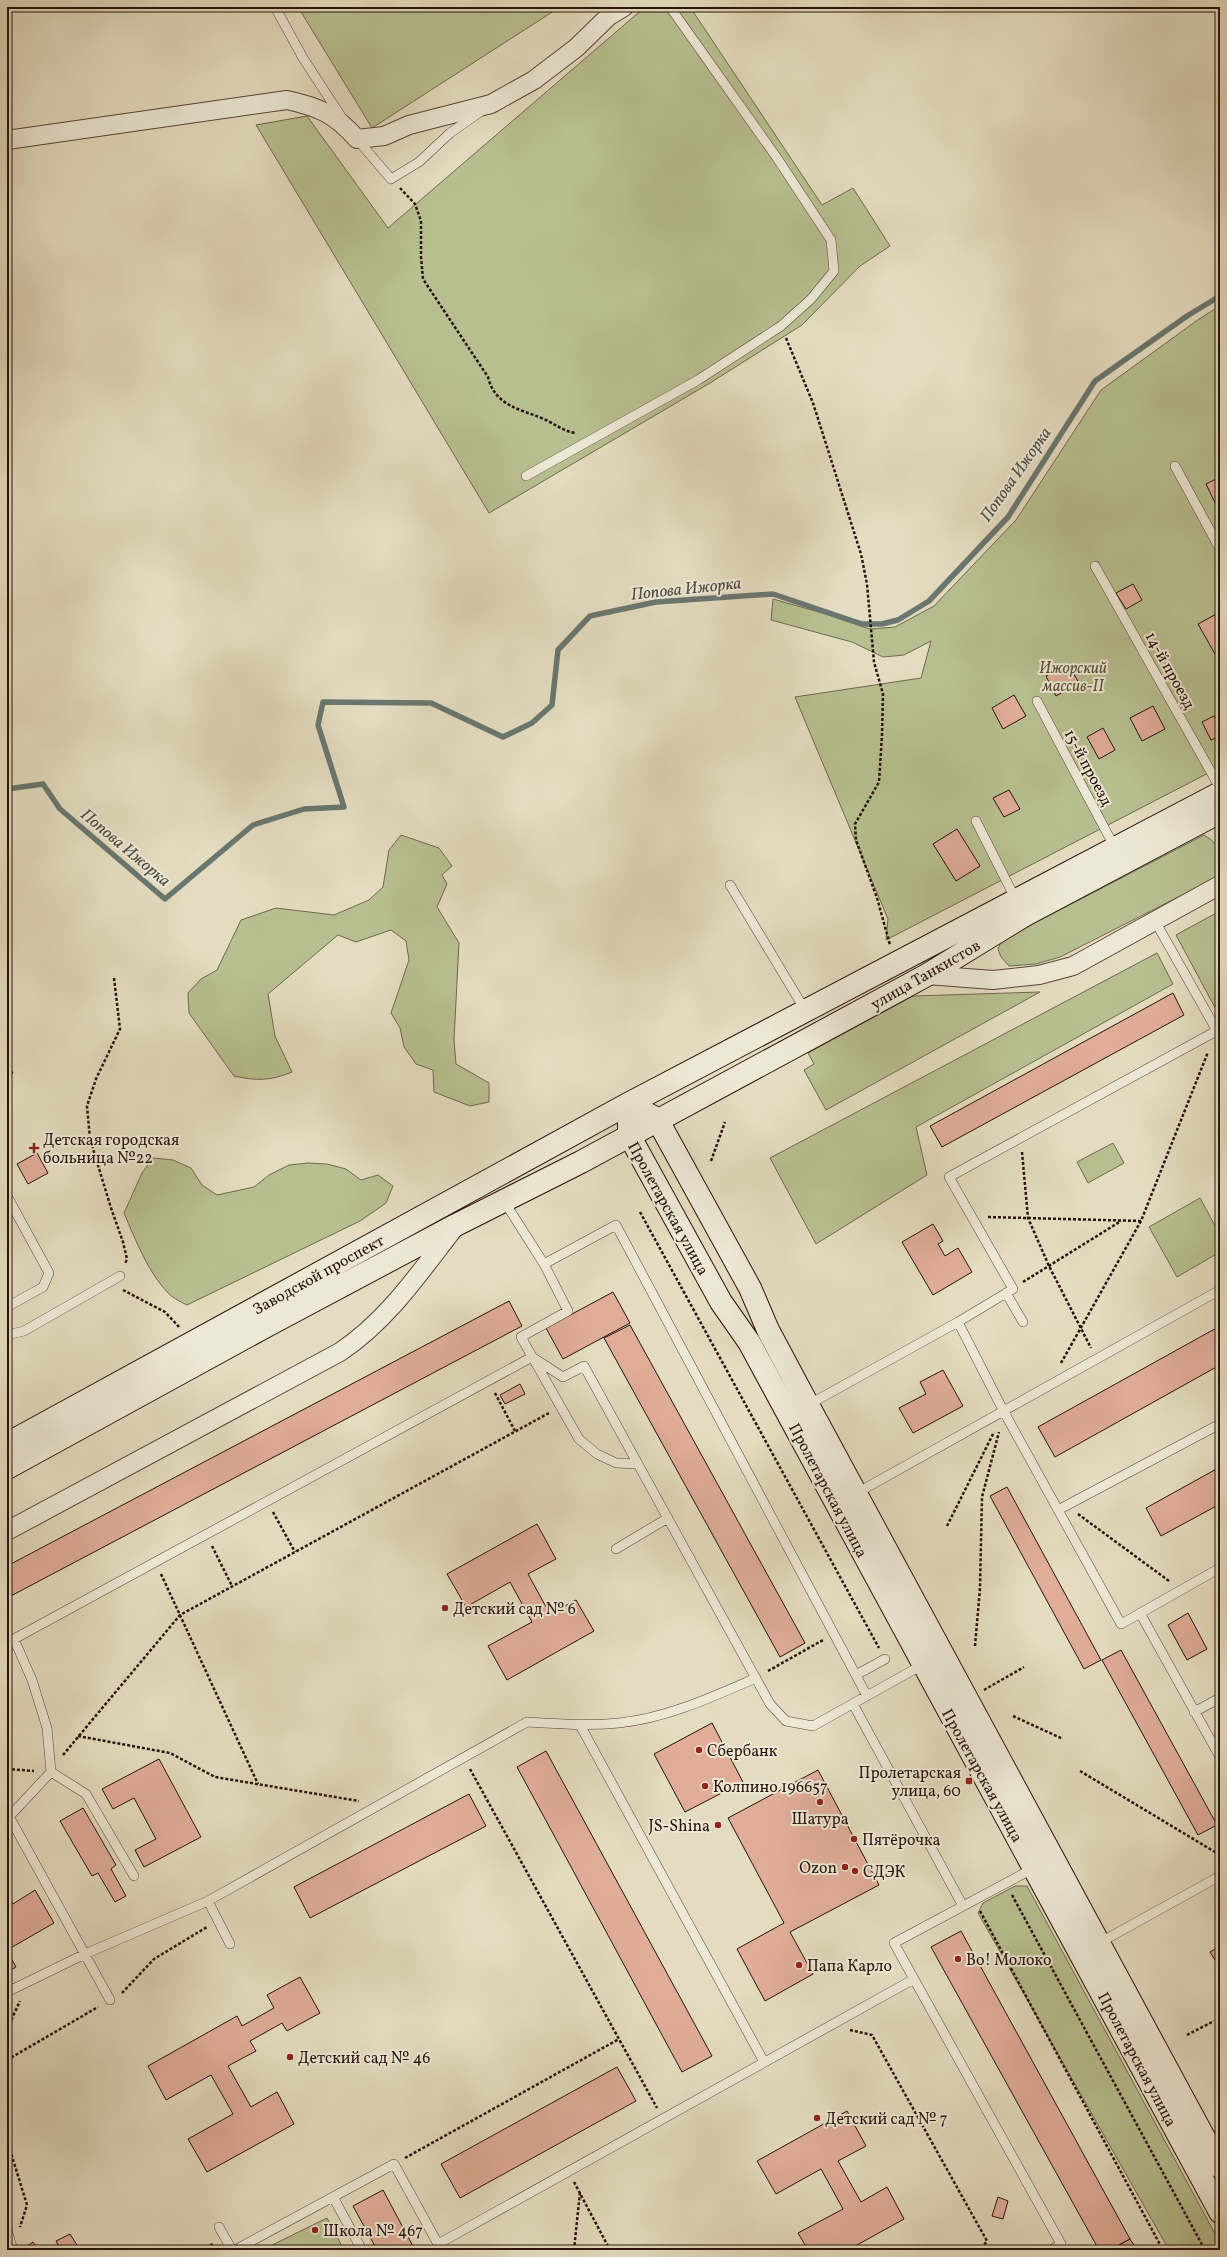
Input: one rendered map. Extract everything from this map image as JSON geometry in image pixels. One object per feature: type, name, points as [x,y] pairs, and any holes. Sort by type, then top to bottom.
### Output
[{"type":"main road","name":"улица Танкистов","points":[[628,1104],[1115,848],[1219,798]]},
{"type":"main road","name":"улица Танкистов","points":[[629,1135],[926,975],[1219,798]]},
{"type":"main road","name":"Пролетарская улица","points":[[628,1104],[657,1120],[750,1288],[768,1330],[856,1494],[932,1659]]},
{"type":"main road","name":"Пролетарская улица","points":[[628,1104],[629,1135],[722,1302],[749,1342],[932,1659],[1044,1862],[1220,2212]]},
{"type":"main road","name":"Заводской проспект","points":[[7,1444],[628,1104]]},
{"type":"main road","name":"Заводской проспект","points":[[7,1468],[456,1225],[629,1135]]},
{"type":"main road","name":"Пролетарская улица","points":[[1044,1862],[1099,1943],[1220,2167]]},
{"type":"street","points":[[7,140],[287,100],[314,106],[342,122],[357,139],[384,136],[409,125],[491,104],[534,80],[576,48],[609,16],[624,7]]},
{"type":"street","points":[[926,975],[993,980],[1039,975],[1073,966],[1220,885]]},
{"type":"street","points":[[7,1531],[340,1352],[362,1338],[382,1319],[456,1225]]},
{"type":"lane","points":[[275,7],[322,88],[357,139],[392,179],[419,162],[450,133],[491,104]]},
{"type":"lane","points":[[526,476],[698,380],[781,326],[811,299],[834,271],[831,240],[777,158],[670,7]]},
{"type":"lane","points":[[1175,466],[1220,549]]},
{"type":"lane","name":"14-й проезд","points":[[1095,566],[1219,798]]},
{"type":"lane","name":"15-й проезд","points":[[1037,701],[1115,848]]},
{"type":"lane","points":[[976,822],[1016,900]]},
{"type":"lane","points":[[730,885],[805,1010]]},
{"type":"lane","points":[[1023,1322],[971,1216],[949,1176],[1218,1030],[1155,921]]},
{"type":"lane","points":[[7,1196],[49,1273],[43,1287],[7,1307]]},
{"type":"lane","points":[[504,1201],[544,1264],[568,1311],[521,1337],[559,1407],[579,1439],[597,1454],[616,1462],[638,1464]]},
{"type":"lane","points":[[544,1264],[616,1225],[867,1696]]},
{"type":"lane","points":[[7,1335],[24,1331],[120,1276]]},
{"type":"lane","points":[[856,1494],[1220,1290]]},
{"type":"lane","points":[[808,1405],[958,1322],[1009,1291]]},
{"type":"lane","points":[[958,1322],[1004,1412],[1121,1624],[1220,1568]]},
{"type":"lane","points":[[532,1357],[563,1377],[584,1366],[770,1704],[786,1721],[813,1726],[932,1659]]},
{"type":"lane","points":[[110,2000],[9,1818],[51,1772],[48,1728],[32,1680],[14,1639],[532,1357]]},
{"type":"lane","points":[[1058,1510],[1220,1424]]},
{"type":"lane","points":[[616,1549],[668,1518]]},
{"type":"lane","points":[[1140,1613],[1220,1757]]},
{"type":"lane","points":[[856,1675],[885,1659]]},
{"type":"lane","points":[[7,1992],[29,1983],[85,1954],[208,1901],[527,1722],[580,1725],[620,1722],[666,1713],[756,1678]]},
{"type":"lane","points":[[1194,1712],[1220,1698]]},
{"type":"lane","points":[[853,1704],[963,1906]]},
{"type":"lane","points":[[580,1725],[764,2062]]},
{"type":"lane","points":[[51,1772],[86,1794],[134,1876]]},
{"type":"lane","points":[[1044,1862],[894,1943],[1061,2244],[1051,2250]]},
{"type":"lane","points":[[1099,1943],[1220,1876]]},
{"type":"lane","points":[[208,1901],[230,1944]]},
{"type":"lane","points":[[235,2250],[394,2164],[440,2247],[568,2171],[914,1979]]},
{"type":"lane","points":[[333,2197],[362,2250]]},
{"type":"lane","points":[[219,2227],[232,2250]]},
{"type":"lane","points":[[7,2230],[13,2250]]},
{"type":"path","points":[[392,179],[415,204],[421,221],[421,257],[423,279],[488,377],[490,388],[500,400],[512,407],[545,420],[564,431],[594,437]]},
{"type":"path","points":[[781,326],[813,403],[861,554],[868,584],[874,662],[883,694],[879,782],[855,824],[856,840],[877,898],[891,949]]},
{"type":"path","points":[[114,978],[120,1029],[96,1079],[87,1106],[90,1139],[127,1259],[120,1276]]},
{"type":"path","points":[[1046,1388],[1141,1221],[1218,1030]]},
{"type":"path","points":[[711,1161],[725,1122]]},
{"type":"path","points":[[1020,1138],[1028,1218],[1049,1266],[1096,1360]]},
{"type":"path","points":[[640,1212],[885,1659]]},
{"type":"path","points":[[971,1216],[1141,1221]]},
{"type":"path","points":[[1009,1291],[1122,1220]]},
{"type":"path","points":[[106,1284],[128,1292],[164,1312],[180,1328]]},
{"type":"path","points":[[488,1381],[515,1431]]},
{"type":"path","points":[[7,1768],[51,1772],[77,1736],[180,1615],[559,1407]]},
{"type":"path","points":[[947,1526],[1004,1412]]},
{"type":"path","points":[[975,1646],[980,1588],[982,1496],[1004,1412]]},
{"type":"path","points":[[267,1501],[295,1552]]},
{"type":"path","points":[[1068,1506],[1182,1590]]},
{"type":"path","points":[[206,1535],[232,1586]]},
{"type":"path","points":[[156,1562],[258,1784]]},
{"type":"path","points":[[756,1678],[834,1634]]},
{"type":"path","points":[[982,1691],[1024,1667]]},
{"type":"path","points":[[1013,1716],[1063,1739]]},
{"type":"path","points":[[77,1736],[170,1752],[215,1777],[380,1804]]},
{"type":"path","points":[[464,1758],[663,2118]]},
{"type":"path","points":[[1080,1771],[1220,1855]]},
{"type":"path","points":[[1006,1883],[1205,2250]]},
{"type":"path","points":[[974,1900],[1163,2250]]},
{"type":"path","points":[[7,2029],[29,1983]]},
{"type":"path","points":[[1187,2035],[1214,2020]]},
{"type":"path","points":[[831,2025],[872,2035],[987,2241],[980,2250]]},
{"type":"path","points":[[394,2164],[619,2039]]},
{"type":"path","points":[[7,2140],[26,2205],[13,2250]]},
{"type":"path","points":[[568,2171],[610,2250]]},
{"type":"path","points":[[574,2250],[580,2192]]},
{"type":"green space","points":[[298,7],[560,7],[372,128]]},
{"type":"green space","points":[[645,7],[690,7],[822,205],[853,188],[890,246],[860,266],[802,325],[710,383],[489,513],[256,125],[307,116],[388,228]]},
{"type":"green space","name":"Ижорский массив-II","points":[[1220,306],[1220,767],[886,940],[888,919],[795,697],[921,678],[931,641],[904,655],[883,657],[852,642],[771,620],[773,599],[870,629],[895,627],[934,606],[1016,520],[1101,390],[1199,319]]},
{"type":"green space","points":[[401,835],[439,848],[452,866],[442,875],[447,884],[437,907],[459,943],[454,1040],[456,1064],[489,1083],[489,1102],[470,1106],[434,1092],[433,1070],[416,1064],[404,1047],[400,1028],[391,1013],[409,960],[406,941],[391,930],[356,942],[338,935],[268,994],[275,1036],[292,1072],[270,1079],[250,1079],[234,1076],[189,1013],[188,993],[201,979],[217,970],[241,920],[276,908],[334,915],[369,900],[383,887],[389,850]]},
{"type":"green space","points":[[1204,835],[1215,843],[1220,852],[1220,876],[1060,957],[1036,964],[1009,966],[1001,957],[998,949],[1002,940]]},
{"type":"green space","points":[[1220,911],[1220,1017],[1176,935]]},
{"type":"green space","points":[[1157,953],[1173,984],[916,1127],[927,1175],[816,1244],[770,1158]]},
{"type":"green space","points":[[1040,992],[826,1110],[804,1070],[814,1064],[808,1053],[913,996]]},
{"type":"green space","points":[[1113,1143],[1124,1163],[1088,1183],[1077,1162]]},
{"type":"green space","points":[[153,1158],[173,1160],[191,1168],[202,1185],[217,1195],[254,1187],[269,1175],[289,1165],[308,1163],[327,1164],[346,1169],[361,1180],[378,1175],[393,1186],[386,1203],[360,1221],[187,1305],[170,1295],[155,1277],[143,1256],[124,1213],[142,1173]]},
{"type":"green space","points":[[1200,1198],[1220,1235],[1220,1252],[1177,1277],[1149,1227]]},
{"type":"green space","points":[[1015,1886],[1027,1886],[1220,2243],[1220,2250],[1169,2250],[978,1913],[983,1903]]},
{"type":"green space","name":"Школа № 467","points":[[327,2218],[344,2250],[262,2250]]},
{"type":"building","points":[[1220,477],[1220,511],[1219,511],[1206,484]]},
{"type":"building","points":[[1133,584],[1142,600],[1126,609],[1116,593]]},
{"type":"building","points":[[1220,612],[1220,651],[1215,654],[1198,624]]},
{"type":"building","points":[[1068,664],[1079,683],[1056,696],[1046,676]]},
{"type":"building","points":[[1014,695],[1026,716],[1003,729],[992,708]]},
{"type":"building","points":[[1153,706],[1165,729],[1142,741],[1130,718]]},
{"type":"building","points":[[1214,716],[1220,730],[1220,736],[1211,740],[1202,722]]},
{"type":"building","points":[[1103,728],[1115,750],[1099,759],[1087,737]]},
{"type":"building","points":[[1009,790],[1020,809],[1004,817],[993,798]]},
{"type":"building","points":[[957,829],[980,866],[956,881],[933,844]]},
{"type":"building","points":[[1173,993],[1184,1015],[942,1147],[930,1126]]},
{"type":"building","points":[[7,1061],[13,1073],[7,1076]]},
{"type":"building","points":[[37,1153],[48,1173],[28,1184],[17,1164]]},
{"type":"building","points":[[933,1224],[943,1241],[938,1244],[945,1256],[958,1248],[972,1272],[933,1295],[902,1242]]},
{"type":"building","points":[[613,1292],[630,1323],[563,1359],[546,1328]]},
{"type":"building","points":[[509,1301],[522,1326],[7,1598],[7,1566]]},
{"type":"building","points":[[630,1325],[805,1643],[780,1657],[604,1338]]},
{"type":"building","points":[[1220,1326],[1220,1365],[1055,1457],[1038,1427]]},
{"type":"building","points":[[943,1370],[963,1406],[913,1433],[899,1408],[926,1394],[920,1382]]},
{"type":"building","points":[[520,1384],[525,1394],[505,1404],[500,1395]]},
{"type":"building","points":[[1220,1467],[1220,1504],[1161,1536],[1146,1508]]},
{"type":"building","points":[[1007,1487],[1101,1660],[1084,1669],[990,1496]]},
{"type":"building","points":[[537,1524],[556,1559],[528,1574],[550,1614],[576,1600],[594,1631],[507,1680],[488,1646],[532,1622],[510,1582],[466,1607],[447,1574]]},
{"type":"building","points":[[1188,1613],[1207,1649],[1187,1660],[1168,1625]]},
{"type":"building","points":[[1121,1650],[1217,1825],[1198,1835],[1102,1660]]},
{"type":"building","points":[[712,1723],[743,1782],[685,1812],[654,1754]]},
{"type":"building","points":[[546,1751],[712,2056],[682,2072],[517,1767]]},
{"type":"building","points":[[159,1759],[201,1837],[144,1867],[135,1850],[156,1839],[134,1798],[113,1809],[102,1789]]},
{"type":"building","points":[[818,1770],[879,1885],[790,1932],[813,1974],[765,2001],[737,1949],[784,1923],[728,1818]]},
{"type":"building","points":[[469,1794],[486,1826],[310,1918],[294,1887]]},
{"type":"building","points":[[83,1808],[116,1865],[111,1869],[126,1896],[115,1902],[98,1873],[92,1876],[60,1821]]},
{"type":"building","points":[[35,1890],[54,1923],[7,1950],[7,1894],[13,1904]]},
{"type":"building","points":[[961,1931],[1130,2239],[1110,2250],[1099,2250],[931,1947]]},
{"type":"building","points":[[1220,1946],[1220,1968],[1210,1952]]},
{"type":"building","points":[[7,1951],[16,1967],[7,1972]]},
{"type":"building","points":[[300,1977],[320,2013],[287,2031],[282,2023],[250,2041],[256,2051],[228,2066],[251,2107],[277,2092],[294,2124],[207,2172],[188,2139],[233,2114],[211,2075],[166,2100],[148,2066],[237,2016],[242,2026],[274,2008],[267,1995]]},
{"type":"building","points":[[617,2067],[636,2101],[460,2198],[441,2164]]},
{"type":"building","points":[[847,2111],[866,2146],[838,2161],[861,2202],[887,2187],[904,2219],[848,2250],[808,2250],[798,2233],[843,2209],[821,2169],[776,2194],[757,2161]]},
{"type":"building","points":[[383,2190],[415,2250],[377,2250],[353,2206]]},
{"type":"building","points":[[998,2197],[1008,2201],[1003,2219],[992,2216]]},
{"type":"building","points":[[70,2234],[77,2245],[68,2250],[61,2250],[56,2241]]},
{"type":"building","points":[[1130,2239],[1137,2250],[1110,2250]]},
{"type":"building","points":[[33,2242],[38,2250],[23,2250],[23,2249]]},
{"type":"waterway","name":"Попова Ижорка","points":[[7,789],[43,784],[60,809],[165,899],[253,825],[304,809],[344,807],[318,725],[323,702],[431,703],[503,737],[532,723],[552,705],[558,650],[590,616],[656,602],[773,594],[862,624],[882,624],[898,620],[929,601],[1008,517],[1095,381],[1187,316],[1220,296]]},
{"type":"place","name":"Детская городская больница №22","points":[[34,1148]]},
{"type":"place","name":"Детский сад № 6","points":[[445,1608]]},
{"type":"place","name":"Сбербанк","points":[[699,1750]]},
{"type":"place","name":"Пролетарская улица, 60","points":[[969,1781]]},
{"type":"place","name":"Колпино 196657","points":[[705,1786]]},
{"type":"place","name":"Шатура","points":[[820,1802]]},
{"type":"place","name":"JS-Shina","points":[[718,1825]]},
{"type":"place","name":"Пятёрочка","points":[[854,1839]]},
{"type":"place","name":"Ozon","points":[[845,1867]]},
{"type":"place","name":"СДЭК","points":[[855,1871]]},
{"type":"place","name":"Во! Молоко","points":[[958,1959]]},
{"type":"place","name":"Папа Карло","points":[[799,1965]]},
{"type":"place","name":"Детский сад № 46","points":[[290,2057]]},
{"type":"place","name":"Детский сад № 7","points":[[817,2118]]},
{"type":"place","name":"Школа № 467","points":[[315,2230]]}]
